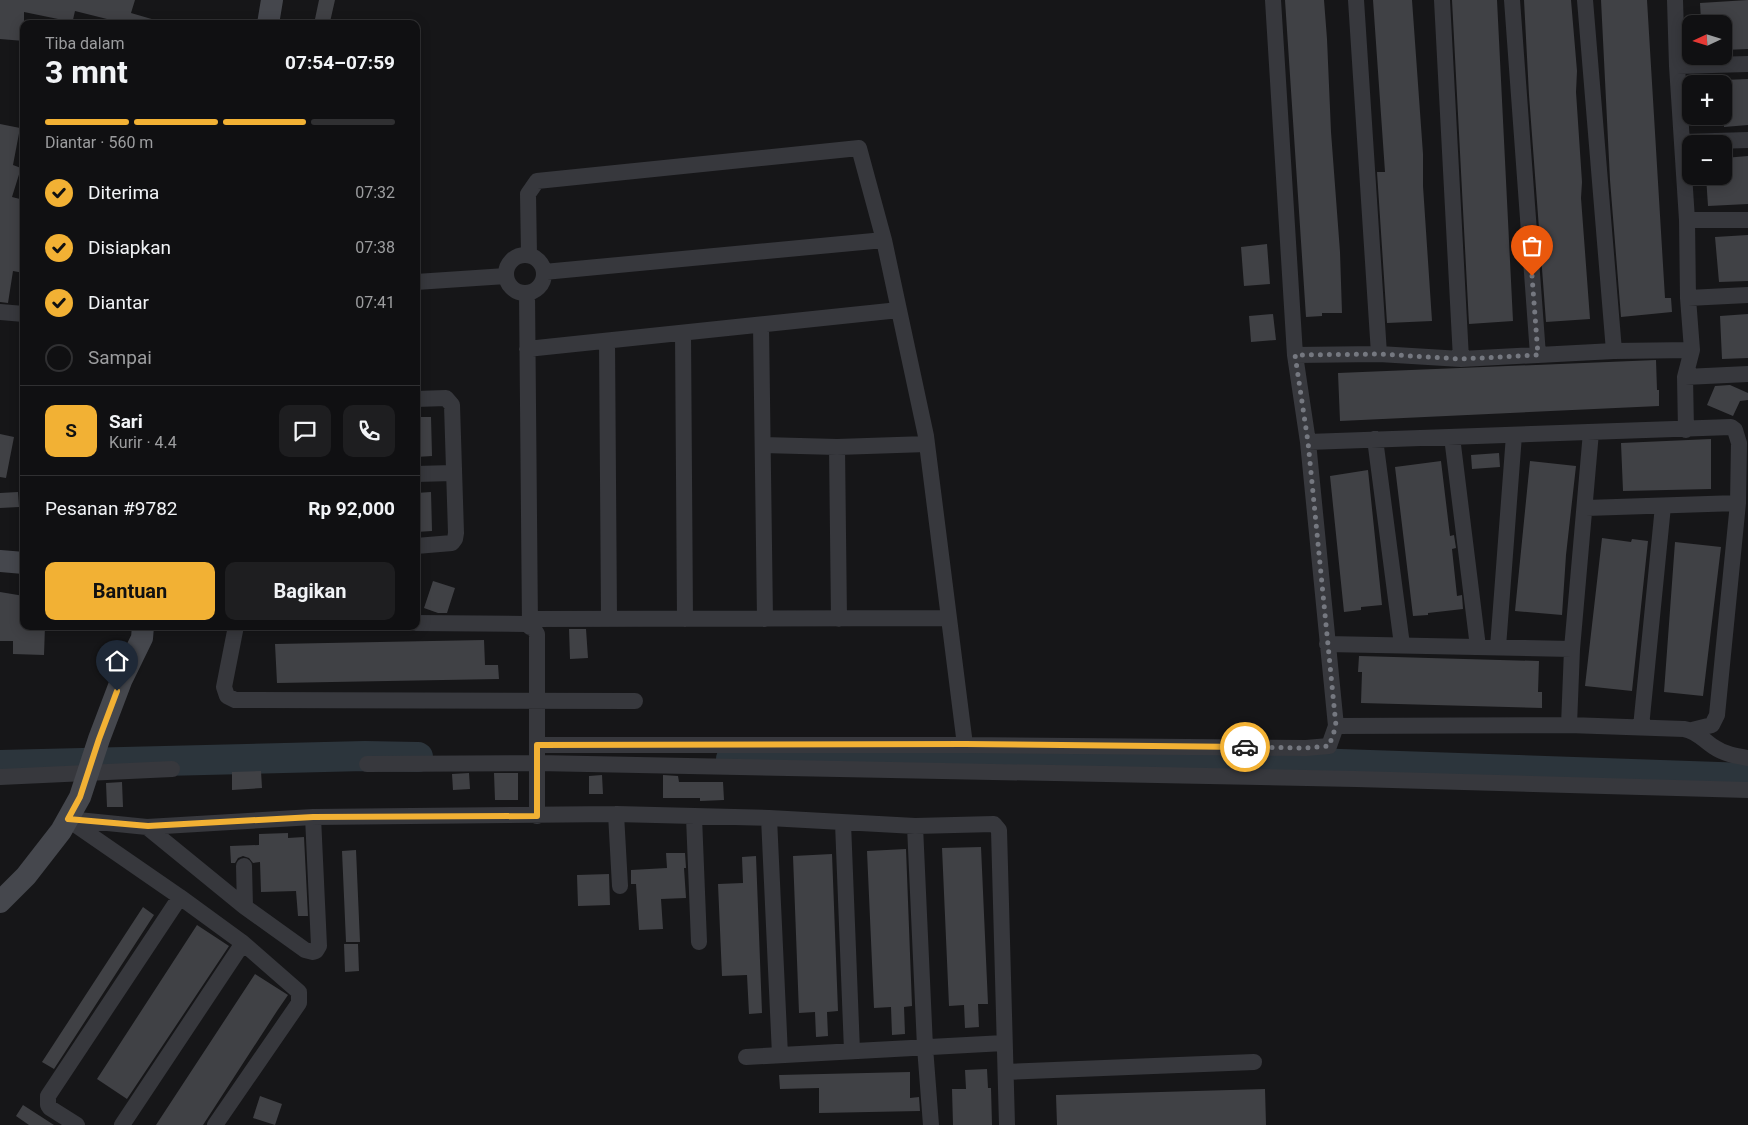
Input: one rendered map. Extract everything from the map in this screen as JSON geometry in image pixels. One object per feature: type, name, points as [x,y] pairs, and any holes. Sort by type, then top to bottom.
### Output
[{"type":"street","points":[[269,20],[272,0]]},
{"type":"street","points":[[537,745],[965,744],[1306,748],[1329,746],[1336,726],[1308,442],[1295,355],[1273,0]]},
{"type":"street","points":[[1356,0],[1379,354]]},
{"type":"street","points":[[1442,0],[1461,359]]},
{"type":"street","points":[[1512,0],[1538,355]]},
{"type":"street","points":[[1585,0],[1614,352]]},
{"type":"street","points":[[1675,0],[1677,66],[1682,135]]},
{"type":"street","points":[[1677,66],[1748,64]]},
{"type":"street","points":[[1732,140],[1748,140]]},
{"type":"street","points":[[529,255],[528,194],[537,181],[859,148],[884,240],[927,444],[965,744]]},
{"type":"street","points":[[1685,185],[1688,298],[1692,350],[1685,377],[1686,430]]},
{"type":"street","points":[[1687,220],[1748,220]]},
{"type":"street","points":[[544,272],[884,240]]},
{"type":"street","points":[[529,255],[540,261],[544,272],[542,284],[538,289],[527,294],[515,291],[507,282],[506,270],[512,259],[529,255]]},
{"type":"street","points":[[420,282],[506,276]]},
{"type":"street","points":[[527,294],[530,623],[537,634],[537,816]]},
{"type":"street","points":[[1688,298],[1748,295]]},
{"type":"street","points":[[527,349],[899,310]]},
{"type":"street","points":[[0,312],[20,314]]},
{"type":"street","points":[[761,325],[765,619]]},
{"type":"street","points":[[683,333],[685,619]]},
{"type":"street","points":[[607,340],[609,620]]},
{"type":"street","points":[[1295,355],[1379,354],[1461,359],[1692,350]]},
{"type":"street","points":[[1685,377],[1748,374]]},
{"type":"street","points":[[420,399],[446,398],[451,402],[455,539],[452,543],[448,544],[420,546]]},
{"type":"street","points":[[1308,442],[1731,427],[1735,430],[1739,443],[1738,503],[1717,715],[1712,725],[1692,730],[1569,725],[1336,726]]},
{"type":"street","points":[[1569,725],[1572,649],[1586,508],[1591,432]]},
{"type":"street","points":[[1498,647],[1514,435]]},
{"type":"street","points":[[1452,437],[1478,647]]},
{"type":"street","points":[[1374,439],[1402,645]]},
{"type":"street","points":[[762,446],[837,447],[927,444]]},
{"type":"street","points":[[837,447],[839,619]]},
{"type":"street","points":[[420,474],[453,474]]},
{"type":"street","points":[[1586,508],[1738,503]]},
{"type":"street","points":[[1641,727],[1663,506]]},
{"type":"street","points":[[0,561],[20,563]]},
{"type":"street","points":[[420,623],[526,624],[609,620],[949,618]]},
{"type":"street","points":[[0,902],[26,876],[68,819],[80,797],[120,681],[142,638],[143,630]]},
{"type":"street","points":[[235,630],[224,687],[227,696],[234,700],[635,701]]},
{"type":"street","points":[[1327,644],[1572,649]]},
{"type":"street","points":[[1692,730],[1715,748],[1725,753],[1748,758]]},
{"type":"street","points":[[367,764],[537,763],[1356,779],[1748,790]]},
{"type":"street","points":[[0,777],[172,769]]},
{"type":"street","points":[[68,819],[148,826],[313,817],[616,814],[769,818],[915,826],[994,824],[998,830],[1007,1125]]},
{"type":"street","points":[[616,814],[620,886]]},
{"type":"street","points":[[148,826],[245,907],[306,950],[312,952],[318,949],[313,817]]},
{"type":"street","points":[[694,817],[699,942]]},
{"type":"street","points":[[769,818],[780,1055]]},
{"type":"street","points":[[68,819],[243,943],[296,988],[300,997],[299,1003],[223,1123]]},
{"type":"street","points":[[843,822],[852,1051]]},
{"type":"street","points":[[915,826],[925,1047],[931,1125]]},
{"type":"street","points":[[244,866],[245,907]]},
{"type":"street","points":[[77,1125],[50,1108],[48,1096],[180,897]]},
{"type":"street","points":[[122,1125],[243,943]]},
{"type":"street","points":[[746,1057],[1004,1043]]},
{"type":"street","points":[[1006,1072],[1254,1062]]},
{"type":"green space","points":[[546,758],[1311,763],[1748,778],[1748,790]]},
{"type":"building","points":[[0,0],[135,0],[131,13],[155,20],[111,20],[75,11],[73,20],[58,20],[24,12],[24,20],[20,20],[20,41],[0,39]]},
{"type":"building","points":[[319,0],[335,0],[330,20],[315,19]]},
{"type":"building","points":[[1285,0],[1324,0],[1340,252],[1342,313],[1322,313],[1322,316],[1306,317]]},
{"type":"building","points":[[1373,0],[1412,0],[1432,321],[1387,323],[1377,172],[1385,172]]},
{"type":"building","points":[[1452,0],[1497,0],[1513,321],[1469,324]]},
{"type":"building","points":[[1524,0],[1571,0],[1577,71],[1576,92],[1582,182],[1581,198],[1590,319],[1546,322]]},
{"type":"building","points":[[1601,0],[1647,0],[1665,298],[1671,298],[1672,312],[1621,317],[1610,180]]},
{"type":"building","points":[[1748,0],[1748,49],[1732,50],[1732,15],[1701,15],[1700,3]]},
{"type":"building","points":[[1748,79],[1748,125],[1724,127],[1724,125],[1732,125],[1732,80]]},
{"type":"building","points":[[0,124],[20,128],[13,165],[20,168],[20,171],[12,197],[20,199],[20,272],[13,271],[8,303],[0,302]]},
{"type":"building","points":[[1748,156],[1748,204],[1708,206],[1707,185],[1732,185],[1732,157]]},
{"type":"building","points":[[1748,235],[1748,281],[1719,282],[1715,237]]},
{"type":"building","points":[[1267,244],[1270,284],[1244,286],[1241,247]]},
{"type":"building","points":[[1273,314],[1276,340],[1251,342],[1249,316]]},
{"type":"building","points":[[1748,314],[1748,358],[1722,359],[1720,316]]},
{"type":"building","points":[[1656,360],[1659,406],[1340,421],[1338,373]]},
{"type":"building","points":[[1730,385],[1748,393],[1748,400],[1740,401],[1733,416],[1707,405],[1715,386]]},
{"type":"building","points":[[420,417],[431,417],[432,456],[420,457]]},
{"type":"building","points":[[0,434],[14,437],[6,478],[0,477]]},
{"type":"building","points":[[1711,439],[1711,489],[1623,491],[1621,443]]},
{"type":"building","points":[[1499,453],[1500,467],[1472,469],[1471,455]]},
{"type":"building","points":[[1441,461],[1450,536],[1454,535],[1456,548],[1452,549],[1457,596],[1462,595],[1463,609],[1413,616],[1395,467]]},
{"type":"building","points":[[1530,461],[1576,466],[1566,555],[1562,615],[1515,611]]},
{"type":"building","points":[[1368,470],[1382,605],[1361,607],[1361,610],[1344,612],[1330,476]]},
{"type":"building","points":[[18,492],[19,507],[0,508],[0,493]]},
{"type":"building","points":[[431,492],[432,531],[420,532],[420,493]]},
{"type":"building","points":[[1602,538],[1631,542],[1632,539],[1648,541],[1632,691],[1585,686]]},
{"type":"building","points":[[1675,542],[1721,547],[1703,696],[1664,692]]},
{"type":"building","points":[[433,581],[455,588],[447,613],[438,613],[424,608]]},
{"type":"building","points":[[0,592],[20,595],[20,630],[45,630],[44,655],[13,654],[13,641],[0,641]]},
{"type":"building","points":[[569,629],[586,629],[588,658],[570,659]]},
{"type":"building","points":[[484,640],[485,665],[498,665],[499,679],[277,683],[275,644]]},
{"type":"building","points":[[1359,656],[1539,661],[1538,692],[1542,692],[1542,708],[1361,703],[1362,672],[1358,672]]},
{"type":"building","points":[[261,771],[262,788],[232,790],[232,772]]},
{"type":"building","points":[[469,773],[470,789],[453,790],[452,774]]},
{"type":"building","points":[[494,773],[518,773],[518,800],[495,800]]},
{"type":"building","points":[[602,775],[603,794],[589,794],[589,776]]},
{"type":"building","points":[[663,775],[678,776],[679,782],[723,782],[724,800],[700,801],[700,798],[663,798]]},
{"type":"building","points":[[122,782],[123,807],[107,807],[106,783]]},
{"type":"building","points":[[288,833],[288,838],[304,837],[308,916],[298,916],[296,891],[261,892],[260,862],[253,863],[249,858],[243,856],[238,858],[235,863],[231,863],[230,846],[259,845],[259,834]]},
{"type":"building","points":[[981,847],[988,1004],[978,1004],[979,1027],[965,1028],[964,1005],[949,1006],[942,848]]},
{"type":"building","points":[[906,849],[912,1006],[904,1007],[905,1034],[892,1035],[891,1007],[874,1008],[867,851]]},
{"type":"building","points":[[356,850],[360,942],[346,942],[342,851]]},
{"type":"building","points":[[666,853],[685,853],[686,898],[661,899],[663,929],[639,930],[636,884],[631,884],[631,870],[667,868]]},
{"type":"building","points":[[832,854],[838,1011],[827,1012],[828,1036],[816,1037],[815,1012],[799,1013],[793,856]]},
{"type":"building","points":[[756,856],[762,1013],[749,1014],[747,975],[722,976],[718,884],[743,883],[742,857]]},
{"type":"building","points":[[609,874],[610,905],[578,906],[577,875]]},
{"type":"building","points":[[143,907],[154,915],[54,1069],[42,1062]]},
{"type":"building","points":[[197,925],[229,946],[127,1099],[97,1079]]},
{"type":"building","points":[[344,944],[358,944],[359,971],[345,972]]},
{"type":"building","points":[[255,974],[288,995],[203,1125],[156,1125]]},
{"type":"building","points":[[987,1069],[988,1088],[991,1088],[992,1125],[953,1125],[952,1089],[966,1089],[965,1070]]},
{"type":"building","points":[[910,1072],[910,1098],[919,1097],[920,1111],[819,1113],[819,1088],[780,1089],[779,1075]]},
{"type":"building","points":[[1265,1089],[1266,1125],[1057,1125],[1056,1095]]},
{"type":"building","points":[[260,1096],[282,1104],[275,1125],[253,1118]]},
{"type":"building","points":[[23,1105],[54,1125],[29,1125],[16,1116]]},
{"type":"waterway","points":[[0,765],[365,756],[418,757]]},
{"type":"waterway","points":[[731,759],[1311,763],[1748,778]]},
{"type":"way so far","points":[[1245,747],[1306,748],[1329,746],[1336,726],[1308,442],[1295,355],[1379,354],[1461,359],[1538,355],[1532,276]]},
{"type":"route","points":[[117,691],[80,797],[68,819],[148,826],[313,817],[537,816],[537,745],[965,744],[1245,747]]}]
